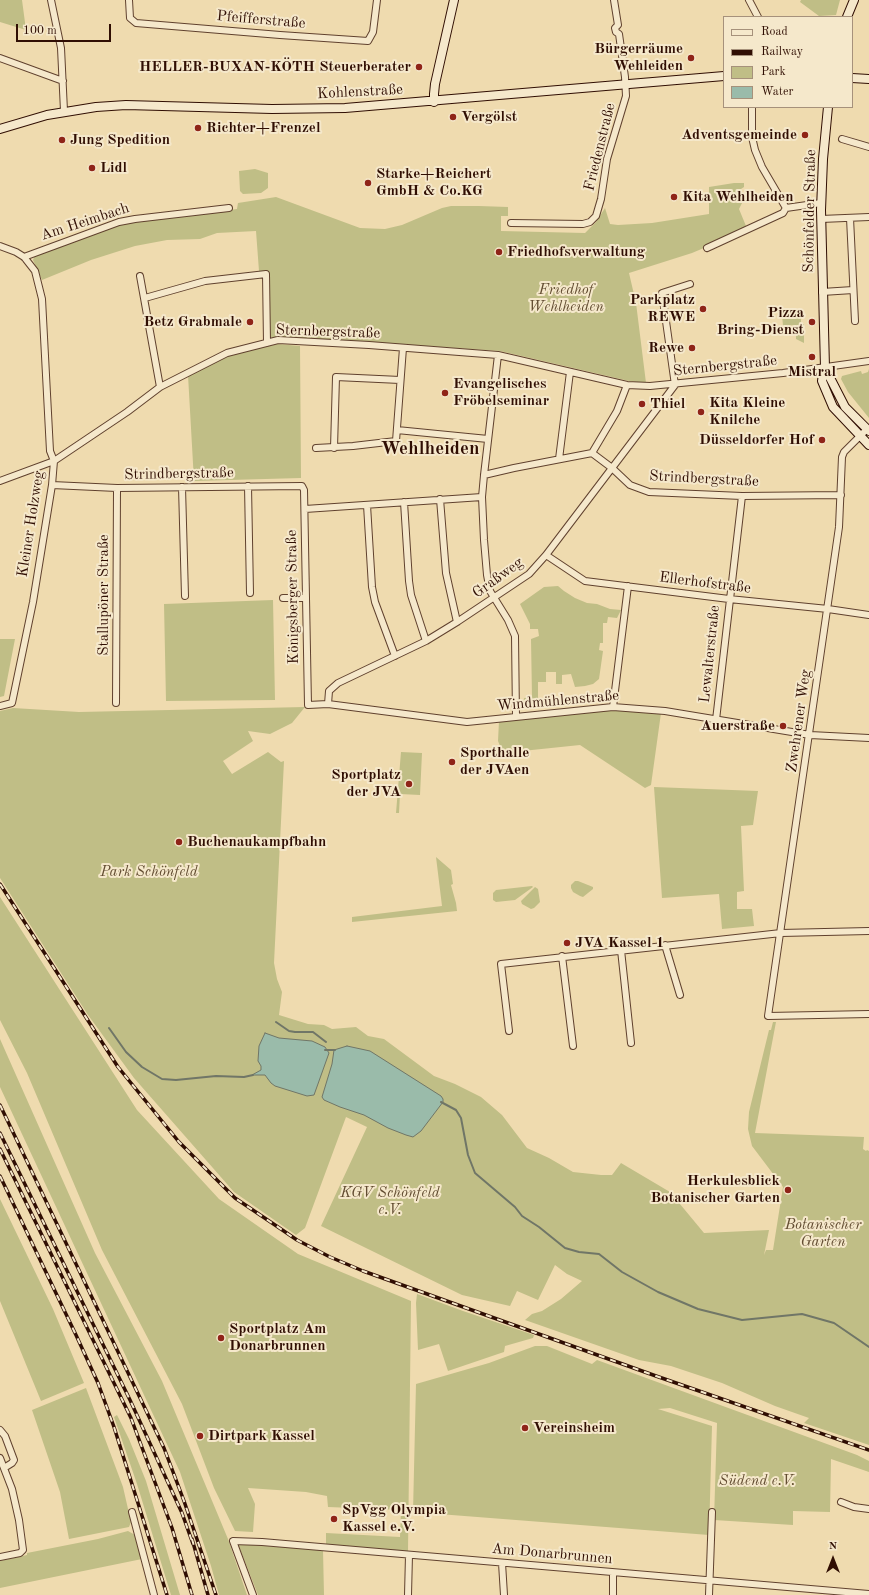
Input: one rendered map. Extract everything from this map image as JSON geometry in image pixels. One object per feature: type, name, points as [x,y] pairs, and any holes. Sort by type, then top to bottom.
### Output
[{"type":"main road","points":[[434,102],[435,84],[454,0]]},
{"type":"main road","points":[[847,16],[854,0]]},
{"type":"main road","name":"Kohlenstraße","points":[[0,129],[46,114],[86,108],[126,105],[272,109],[345,108],[625,86],[723,76]]},
{"type":"main road","points":[[853,78],[869,79]]},
{"type":"main road","name":"Schönfelder Straße","points":[[828,108],[821,203],[825,368],[822,381],[833,407],[869,446]]},
{"type":"main road","points":[[825,368],[845,406],[868,430]]},
{"type":"street","points":[[51,0],[61,48],[64,111]]},
{"type":"street","name":"Pfeifferstraße","points":[[129,0],[130,18],[132,21],[141,23],[368,41],[373,32],[376,0]]},
{"type":"street","name":"Friedenstraße","points":[[511,223],[583,224],[590,222],[596,216],[601,200],[607,159],[626,96],[619,34],[616,32],[615,28],[618,25],[614,0]]},
{"type":"street","points":[[749,0],[757,16]]},
{"type":"street","points":[[0,58],[63,80]]},
{"type":"street","points":[[752,108],[752,137],[755,150],[762,167],[786,208]]},
{"type":"street","points":[[842,139],[869,147]]},
{"type":"street","points":[[707,248],[783,213],[786,208],[821,203]]},
{"type":"street","name":"Am Heimbach","points":[[24,257],[119,222],[229,208]]},
{"type":"street","points":[[821,219],[869,217]]},
{"type":"street","points":[[850,218],[855,321]]},
{"type":"street","points":[[0,246],[16,252],[24,257]]},
{"type":"street","name":"Kleiner Holzweg","points":[[0,706],[12,703],[32,602],[52,485],[54,461],[50,451],[42,299],[35,271],[24,257]]},
{"type":"street","points":[[145,298],[205,281],[266,274],[267,343]]},
{"type":"street","points":[[140,276],[160,387]]},
{"type":"street","points":[[675,385],[662,293],[690,284]]},
{"type":"street","name":"Schönfelder Straße","points":[[822,292],[854,290]]},
{"type":"street","name":"Sternbergstraße","points":[[0,481],[54,461],[127,412],[160,387],[227,352],[278,340],[369,345],[498,355],[627,385],[650,386],[675,385],[825,368],[869,361]]},
{"type":"street","points":[[316,448],[334,448],[388,443],[396,440],[402,348]]},
{"type":"street","points":[[498,355],[482,497],[487,576],[490,591],[508,620],[515,636],[516,717]]},
{"type":"street","points":[[559,459],[570,372]]},
{"type":"street","points":[[334,448],[336,377],[400,380]]},
{"type":"street","points":[[484,475],[559,459],[592,454],[617,411],[627,385]]},
{"type":"street","name":"Graßweg","points":[[328,704],[329,692],[338,683],[426,641],[529,574],[546,555],[675,385]]},
{"type":"street","points":[[397,430],[488,439]]},
{"type":"street","name":"Zwehrener Weg","points":[[868,430],[844,452],[842,457],[839,527],[768,1016],[869,1014]]},
{"type":"street","name":"Strindbergstraße","points":[[592,454],[612,468],[630,485],[649,492],[742,496],[841,495]]},
{"type":"street","name":"Strindbergstraße","points":[[52,485],[116,488],[298,485],[302,486],[304,490]]},
{"type":"street","points":[[248,486],[250,593]]},
{"type":"street","points":[[182,487],[186,596]]},
{"type":"street","name":"Stallupöner Straße","points":[[116,488],[116,703]]},
{"type":"street","name":"Königsberger Straße","points":[[304,490],[308,704]]},
{"type":"street","name":"Lewalterstraße","points":[[716,720],[742,496]]},
{"type":"street","points":[[305,509],[482,497]]},
{"type":"street","points":[[440,499],[446,573],[457,622]]},
{"type":"street","points":[[404,502],[411,595],[426,641]]},
{"type":"street","points":[[367,505],[372,587],[375,602],[395,656]]},
{"type":"street","name":"Ellerhofstraße","points":[[546,555],[585,581],[729,599],[828,608],[869,615]]},
{"type":"street","points":[[614,706],[628,586]]},
{"type":"street","points":[[283,598],[306,598]]},
{"type":"street","name":"Windmühlenstraße","points":[[308,704],[328,704],[467,722],[614,706],[665,711],[810,735]]},
{"type":"street","points":[[810,735],[869,738]]},
{"type":"street","points":[[509,1031],[501,964],[562,956],[781,933],[869,931]]},
{"type":"street","points":[[665,945],[680,995]]},
{"type":"street","points":[[621,950],[631,1043]]},
{"type":"street","points":[[562,956],[573,1046]]},
{"type":"street","points":[[0,1430],[5,1436],[14,1460],[4,1468]]},
{"type":"street","points":[[0,1458],[12,1489],[19,1520],[23,1550],[20,1553],[0,1558]]},
{"type":"street","points":[[841,1502],[854,1507],[869,1509]]},
{"type":"street","points":[[132,1512],[154,1595]]},
{"type":"street","points":[[709,1595],[712,1512]]},
{"type":"street","name":"Am Donarbrunnen","points":[[253,1595],[233,1541],[262,1542],[709,1581],[802,1592],[869,1594]]},
{"type":"street","points":[[408,1595],[409,1555]]},
{"type":"street","points":[[502,1563],[504,1595]]},
{"type":"street","points":[[613,1573],[613,1595]]},
{"type":"green space","points":[[0,0],[22,0],[26,30],[0,22]]},
{"type":"green space","points":[[801,0],[840,0],[836,15],[819,16],[800,2]]},
{"type":"green space","points":[[255,169],[268,173],[268,188],[261,193],[243,194],[240,191],[239,171]]},
{"type":"green space","name":"Friedhof Wehlheiden","points":[[744,183],[744,187],[741,189],[743,201],[739,209],[746,226],[738,230],[737,234],[692,253],[629,273],[636,303],[646,383],[629,381],[500,351],[303,338],[270,338],[269,272],[259,271],[256,231],[217,233],[200,239],[167,240],[135,246],[91,260],[42,280],[33,260],[35,255],[113,226],[237,209],[238,203],[276,197],[360,228],[385,229],[402,225],[442,208],[451,206],[479,206],[508,207],[508,216],[501,216],[501,231],[585,233],[596,222],[605,208],[610,224],[618,225],[652,223],[709,214],[709,187]]},
{"type":"green space","points":[[801,313],[801,324],[804,324],[804,343],[796,339],[796,325],[783,326],[782,314]]},
{"type":"green space","points":[[278,344],[300,346],[301,478],[194,481],[188,375],[229,355]]},
{"type":"green space","points":[[869,369],[869,418],[848,392],[841,379],[842,376],[861,371],[862,374],[868,372]]},
{"type":"green space","points":[[558,586],[575,598],[587,603],[597,604],[610,609],[621,610],[617,618],[608,617],[607,623],[603,623],[603,643],[600,643],[599,650],[603,651],[599,679],[593,684],[575,687],[571,674],[562,675],[562,684],[556,684],[556,672],[546,672],[546,682],[538,682],[538,706],[523,708],[524,698],[532,697],[531,639],[539,636],[538,629],[530,629],[530,624],[520,604],[544,587]]},
{"type":"green space","points":[[273,600],[275,700],[166,701],[164,604]]},
{"type":"green space","points":[[0,639],[15,639],[4,696],[0,697]]},
{"type":"green space","name":"Park Schönfeld","points":[[305,707],[292,723],[270,734],[248,731],[253,741],[223,761],[232,774],[268,752],[281,762],[284,761],[274,963],[277,979],[282,992],[279,1015],[308,1024],[324,1025],[332,1029],[356,1027],[368,1036],[384,1039],[434,1076],[455,1084],[481,1097],[502,1115],[527,1148],[549,1158],[573,1172],[612,1175],[621,1163],[670,1192],[704,1233],[769,1230],[764,1255],[766,1250],[773,1250],[783,1187],[752,1146],[748,1129],[749,1112],[769,1030],[771,1030],[773,1022],[776,1022],[755,1133],[864,1137],[863,1149],[869,1151],[869,1445],[804,1423],[809,1418],[775,1406],[722,1383],[671,1366],[639,1360],[525,1320],[532,1314],[542,1311],[561,1299],[582,1281],[567,1274],[555,1265],[538,1300],[517,1291],[510,1306],[462,1295],[321,1226],[367,1127],[346,1117],[305,1228],[296,1235],[234,1192],[134,1078],[88,1015],[0,878],[0,711],[13,708],[79,712]]},
{"type":"green space","points":[[614,709],[661,713],[651,785],[645,788],[580,745],[503,753],[498,741],[499,721]]},
{"type":"green space","name":"Sportplatz der JVA","points":[[401,752],[422,753],[420,795],[400,794],[399,813],[396,813]]},
{"type":"green space","points":[[654,787],[758,791],[753,825],[741,826],[744,891],[737,892],[737,909],[752,909],[754,926],[722,929],[719,894],[662,898]]},
{"type":"green space","points":[[436,857],[451,870],[453,884],[451,885],[457,911],[352,922],[352,917],[442,906]]},
{"type":"green space","points":[[575,881],[593,887],[593,889],[583,897],[580,896],[573,892],[571,888],[571,885]]},
{"type":"green space","points":[[533,887],[515,900],[496,902],[493,900],[493,893],[496,890]]},
{"type":"green space","points":[[535,887],[538,889],[540,902],[531,909],[522,904],[521,901]]},
{"type":"green space","points":[[0,897],[137,1110],[219,1199],[298,1254],[411,1301],[408,1551],[326,1545],[326,1533],[400,1537],[401,1510],[328,1507],[327,1496],[306,1492],[248,1488],[255,1504],[253,1532],[235,1531],[214,1488],[182,1404],[102,1250],[27,1073],[0,1020]]},
{"type":"green space","points":[[0,1039],[95,1253],[162,1381],[228,1539],[247,1595],[219,1595],[180,1472],[0,1087]]},
{"type":"green space","points":[[0,1199],[53,1309],[84,1383],[41,1401],[0,1301]]},
{"type":"green space","points":[[417,1294],[534,1335],[533,1338],[505,1346],[504,1352],[448,1371],[439,1344],[418,1350]]},
{"type":"green space","name":"Südend e.V.","points":[[535,1346],[547,1346],[592,1364],[597,1360],[857,1455],[869,1461],[869,1472],[831,1459],[830,1512],[793,1511],[793,1525],[714,1520],[717,1423],[670,1408],[658,1409],[712,1426],[709,1535],[413,1512],[416,1384],[489,1363]]},
{"type":"green space","points":[[86,1388],[123,1487],[131,1522],[129,1527],[69,1539],[60,1492],[32,1410]]},
{"type":"green space","points":[[117,1415],[129,1439],[146,1481],[180,1595],[171,1595],[137,1484],[114,1417]]},
{"type":"green space","points":[[128,1531],[135,1535],[142,1559],[0,1588],[0,1561],[27,1555],[27,1553],[98,1539]]},
{"type":"green space","points":[[238,1544],[323,1550],[324,1595],[258,1595]]},
{"type":"water","points":[[265,1033],[279,1038],[312,1041],[325,1047],[329,1053],[314,1095],[307,1096],[275,1086],[265,1075],[252,1075],[261,1070],[261,1066],[258,1061],[259,1046]]},
{"type":"water","points":[[347,1046],[370,1051],[441,1096],[443,1102],[421,1131],[413,1137],[406,1135],[388,1128],[364,1115],[324,1100],[322,1097],[332,1064],[334,1050]]},
{"type":"waterway","points":[[276,1022],[289,1031],[313,1032],[326,1042]]},
{"type":"waterway","points":[[109,1028],[126,1052],[142,1067],[162,1079],[176,1080],[216,1076],[244,1077],[253,1075]]},
{"type":"waterway","points":[[325,1050],[335,1050]]},
{"type":"waterway","points":[[441,1102],[456,1110],[461,1118],[468,1155],[475,1173],[515,1207],[522,1216],[539,1227],[565,1248],[579,1252],[599,1254],[622,1272],[658,1292],[698,1309],[742,1320],[802,1314],[834,1323],[869,1347]]},
{"type":"railway","points":[[0,884],[118,1067],[179,1142],[235,1198],[297,1240],[330,1257],[363,1271],[656,1376],[869,1450]]},
{"type":"railway","points":[[0,1105],[164,1448],[216,1595]]},
{"type":"railway","points":[[0,1133],[130,1400],[182,1513],[193,1544]]},
{"type":"railway","points":[[0,1149],[131,1418],[172,1528],[192,1595]]},
{"type":"railway","points":[[0,1176],[98,1383],[114,1427],[167,1595]]},
{"type":"railway","points":[[192,1539],[208,1595]]},
{"type":"place","name":"Bürgerräume Wehleiden","points":[[691,58]]},
{"type":"place","name":"HELLER-BUXAN-KÖTH Steuerberater","points":[[419,67]]},
{"type":"place","name":"Vergölst","points":[[453,117]]},
{"type":"place","name":"Richter+Frenzel","points":[[198,128]]},
{"type":"place","name":"Adventsgemeinde","points":[[805,135]]},
{"type":"place","name":"Jung Spedition","points":[[62,140]]},
{"type":"place","name":"Lidl","points":[[92,168]]},
{"type":"place","name":"Starke+Reichert GmbH & Co.KG","points":[[368,183]]},
{"type":"place","name":"Kita Wehlheiden","points":[[674,197]]},
{"type":"place","name":"Friedhofsverwaltung","points":[[499,252]]},
{"type":"place","name":"Parkplatz REWE","points":[[703,309]]},
{"type":"place","name":"Betz Grabmale","points":[[250,322]]},
{"type":"place","name":"Pizza Bring-Dienst","points":[[812,322]]},
{"type":"place","name":"Rewe","points":[[692,348]]},
{"type":"place","name":"Mistral","points":[[812,357]]},
{"type":"place","name":"Evangelisches Fröbelseminar","points":[[445,393]]},
{"type":"place","name":"Thiel","points":[[642,404]]},
{"type":"place","name":"Kita Kleine Knilche","points":[[701,412]]},
{"type":"place","name":"Düsseldorfer Hof","points":[[822,440]]},
{"type":"place","name":"Auerstraße","points":[[783,726]]},
{"type":"place","name":"Sporthalle der JVAen","points":[[452,762]]},
{"type":"place","name":"Sportplatz der JVA","points":[[409,784]]},
{"type":"place","name":"Buchenaukampfbahn","points":[[179,842]]},
{"type":"place","name":"JVA Kassel 1","points":[[567,943]]},
{"type":"place","name":"Herkulesblick Botanischer Garten","points":[[788,1190]]},
{"type":"place","name":"Sportplatz Am Donarbrunnen","points":[[221,1338]]},
{"type":"place","name":"Vereinsheim","points":[[525,1428]]},
{"type":"place","name":"Dirtpark Kassel","points":[[200,1436]]},
{"type":"place","name":"SpVgg Olympia Kassel e.V.","points":[[334,1519]]},
{"type":"district","name":"Wehlheiden","points":[[430,449]]},
{"type":"park label","name":"KGV Schönfeld e.V.","points":[[390,1202]]},
{"type":"park label","name":"Botanischer Garten","points":[[823,1234]]}]
